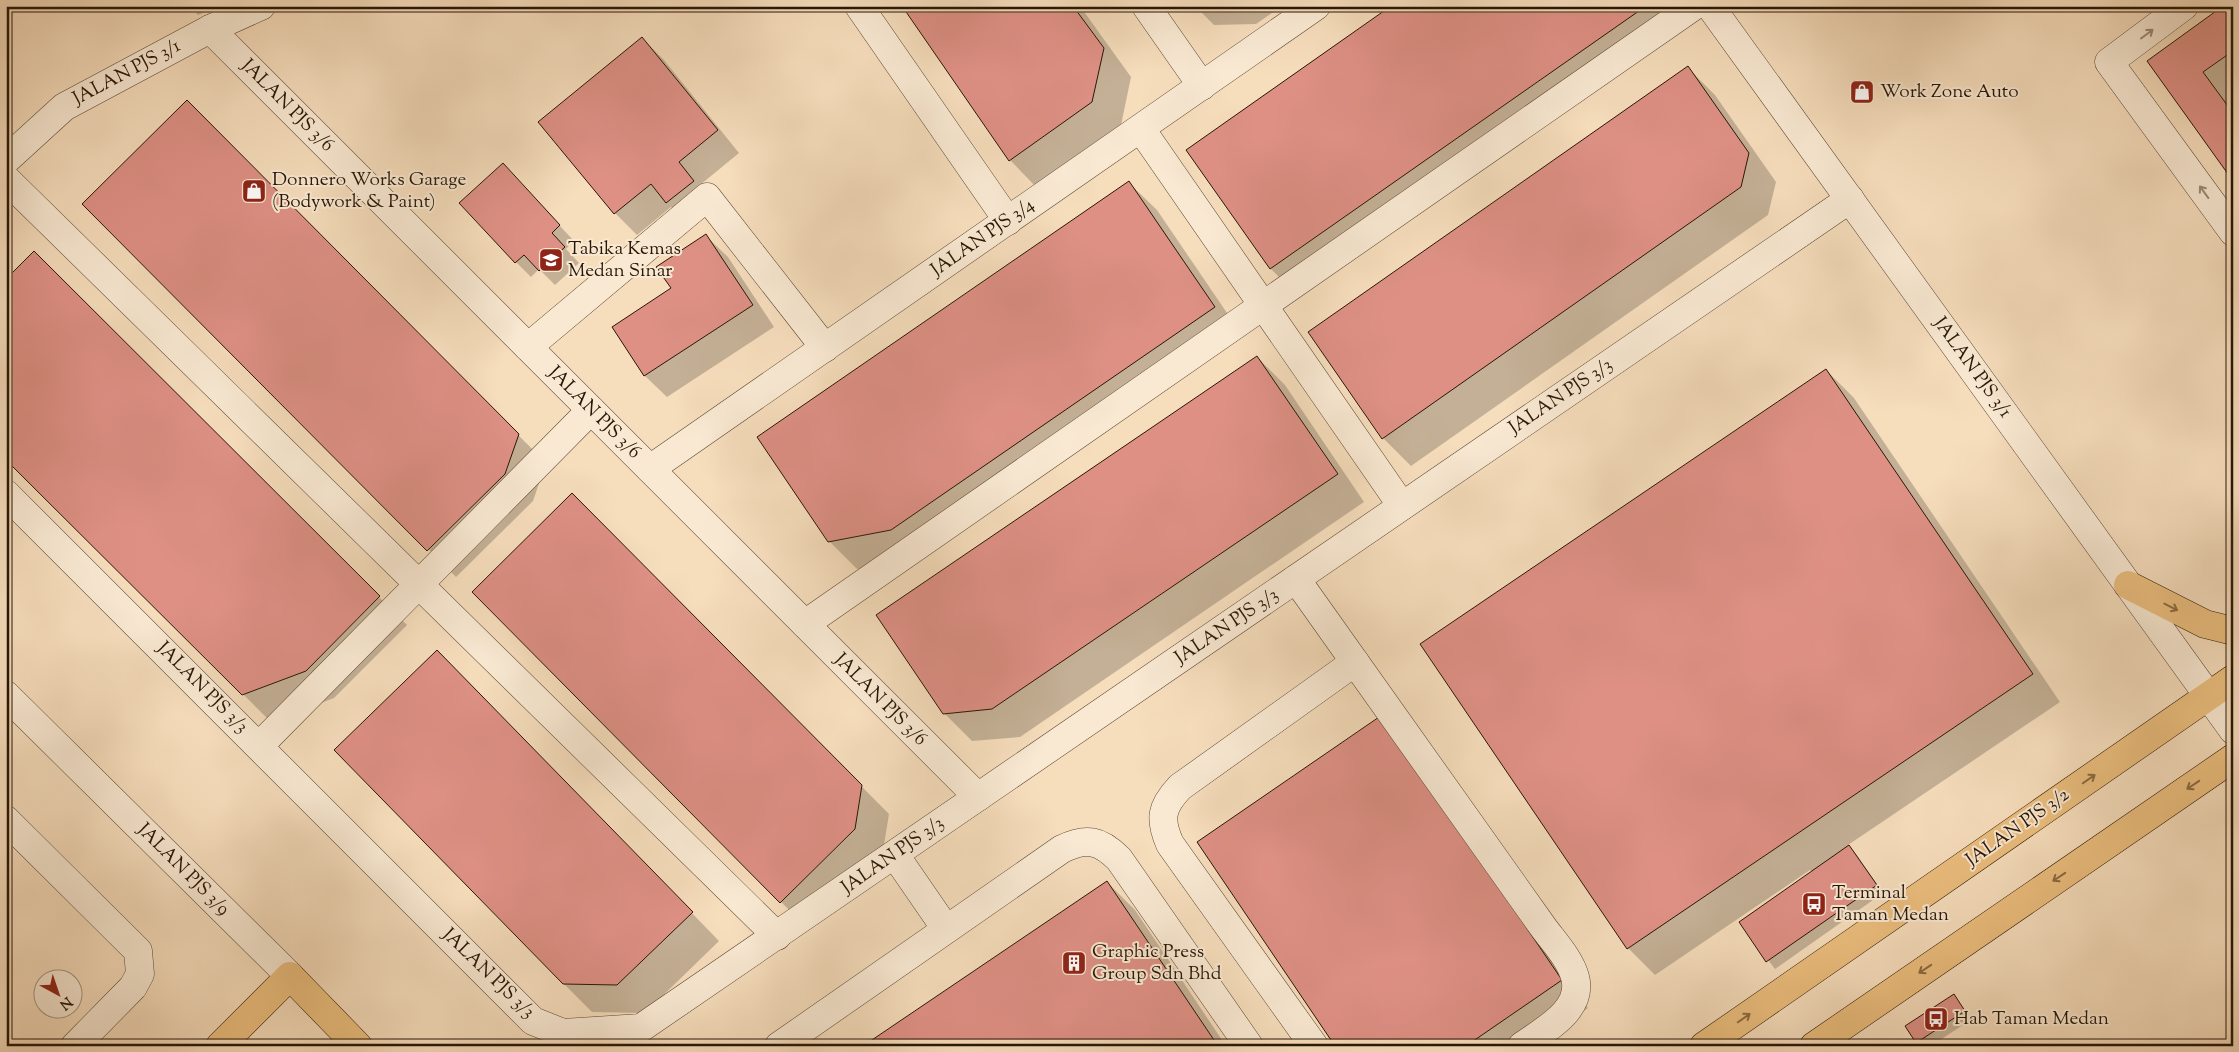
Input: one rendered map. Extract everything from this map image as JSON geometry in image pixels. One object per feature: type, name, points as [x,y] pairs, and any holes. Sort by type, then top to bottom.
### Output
[{"type":"main road","points":[[2128,584],[2205,624],[2233,631]]},
{"type":"main road","name":"JALAN PJS 3/2","points":[[1704,1046],[2233,679]]},
{"type":"main road","points":[[1814,1046],[2233,758]]},
{"type":"main road","points":[[229,1043],[290,976]]},
{"type":"main road","name":"JALAN PJS 3/9","points":[[290,976],[358,1046]]},
{"type":"street","name":"JALAN PJS 3/1","points":[[6,160],[64,107],[210,29],[261,6]]},
{"type":"street","points":[[859,6],[1008,221]]},
{"type":"street","points":[[1146,6],[1202,86]]},
{"type":"street","name":"JALAN PJS 3/4","points":[[650,469],[1316,6]]},
{"type":"street","points":[[805,624],[1694,6]]},
{"type":"street","name":"JALAN PJS 3/1","points":[[1710,6],[2233,730]]},
{"type":"street","points":[[2184,6],[2109,62],[2233,232]]},
{"type":"street","name":"JALAN PJS 3/6","points":[[210,29],[978,798]]},
{"type":"street","points":[[1141,129],[1402,506]]},
{"type":"street","points":[[6,179],[776,936]]},
{"type":"street","points":[[528,347],[707,197],[825,348]]},
{"type":"street","name":"JALAN PJS 3/3","points":[[6,494],[533,1020],[563,1033],[641,1028],[1850,198]]},
{"type":"street","points":[[259,746],[591,410]]},
{"type":"street","points":[[1296,579],[1568,962],[1575,977],[1575,992],[1569,1008],[1559,1019],[1522,1046]]},
{"type":"street","points":[[1314,1046],[1170,844],[1164,829],[1163,814],[1169,798],[1180,787],[1355,662]]},
{"type":"street","name":"JALAN PJS 3/9","points":[[6,695],[290,976]]},
{"type":"street","points":[[6,820],[138,951],[140,974],[133,988],[75,1046]]},
{"type":"street","points":[[779,1046],[1062,849],[1076,842],[1092,842],[1107,847],[1118,859],[1249,1046]]},
{"type":"street","points":[[895,855],[946,929]]},
{"type":"building","points":[[902,6],[1073,6],[1104,48],[1092,102],[1009,161]]},
{"type":"building","points":[[1391,6],[1646,6],[1270,269],[1186,150]]},
{"type":"building","points":[[2223,6],[2233,6],[2233,51],[2203,72],[2233,113],[2233,181],[2147,61]]},
{"type":"building","points":[[642,37],[718,130],[679,162],[694,181],[666,203],[651,184],[614,214],[538,122]]},
{"type":"building","points":[[1688,66],[1749,153],[1741,187],[1382,439],[1308,332]]},
{"type":"building","points":[[187,100],[519,434],[505,474],[427,551],[82,204]]},
{"type":"building","points":[[503,163],[560,225],[552,233],[565,247],[539,271],[524,255],[515,263],[459,203]]},
{"type":"building","points":[[1129,181],[1215,307],[891,530],[828,542],[757,437]]},
{"type":"building","points":[[706,234],[753,305],[644,376],[612,327],[671,288],[656,267]]},
{"type":"building","points":[[34,251],[380,596],[306,671],[242,695],[6,460],[6,279]]},
{"type":"building","points":[[1257,356],[1338,474],[992,709],[943,714],[876,615]]},
{"type":"building","points":[[1826,369],[2033,674],[1627,949],[1420,644]]},
{"type":"building","points":[[572,493],[862,785],[855,829],[780,903],[472,592]]},
{"type":"building","points":[[437,650],[693,912],[617,985],[563,984],[334,750]]},
{"type":"building","points":[[1382,715],[1562,980],[1466,1046],[1335,1046],[1197,842]]},
{"type":"building","points":[[1849,845],[1877,885],[1766,962],[1739,922]]},
{"type":"building","name":"Graphic Press Group Sdn Bhd","points":[[1107,881],[1218,1046],[863,1046]]},
{"type":"building","points":[[1954,994],[1965,1011],[1916,1043],[1905,1026]]},
{"type":"place","name":"Work Zone Auto","points":[[1862,92]]},
{"type":"place","name":"Donnero Works Garage (Bodywork & Paint)","points":[[254,191]]},
{"type":"place","name":"Tabika Kemas Medan Sinar","points":[[551,260]]},
{"type":"place","name":"Terminal Taman Medan","points":[[1814,904]]},
{"type":"place","name":"Graphic Press Group Sdn Bhd","points":[[1074,963]]},
{"type":"place","name":"Hab Taman Medan","points":[[1936,1019]]}]
